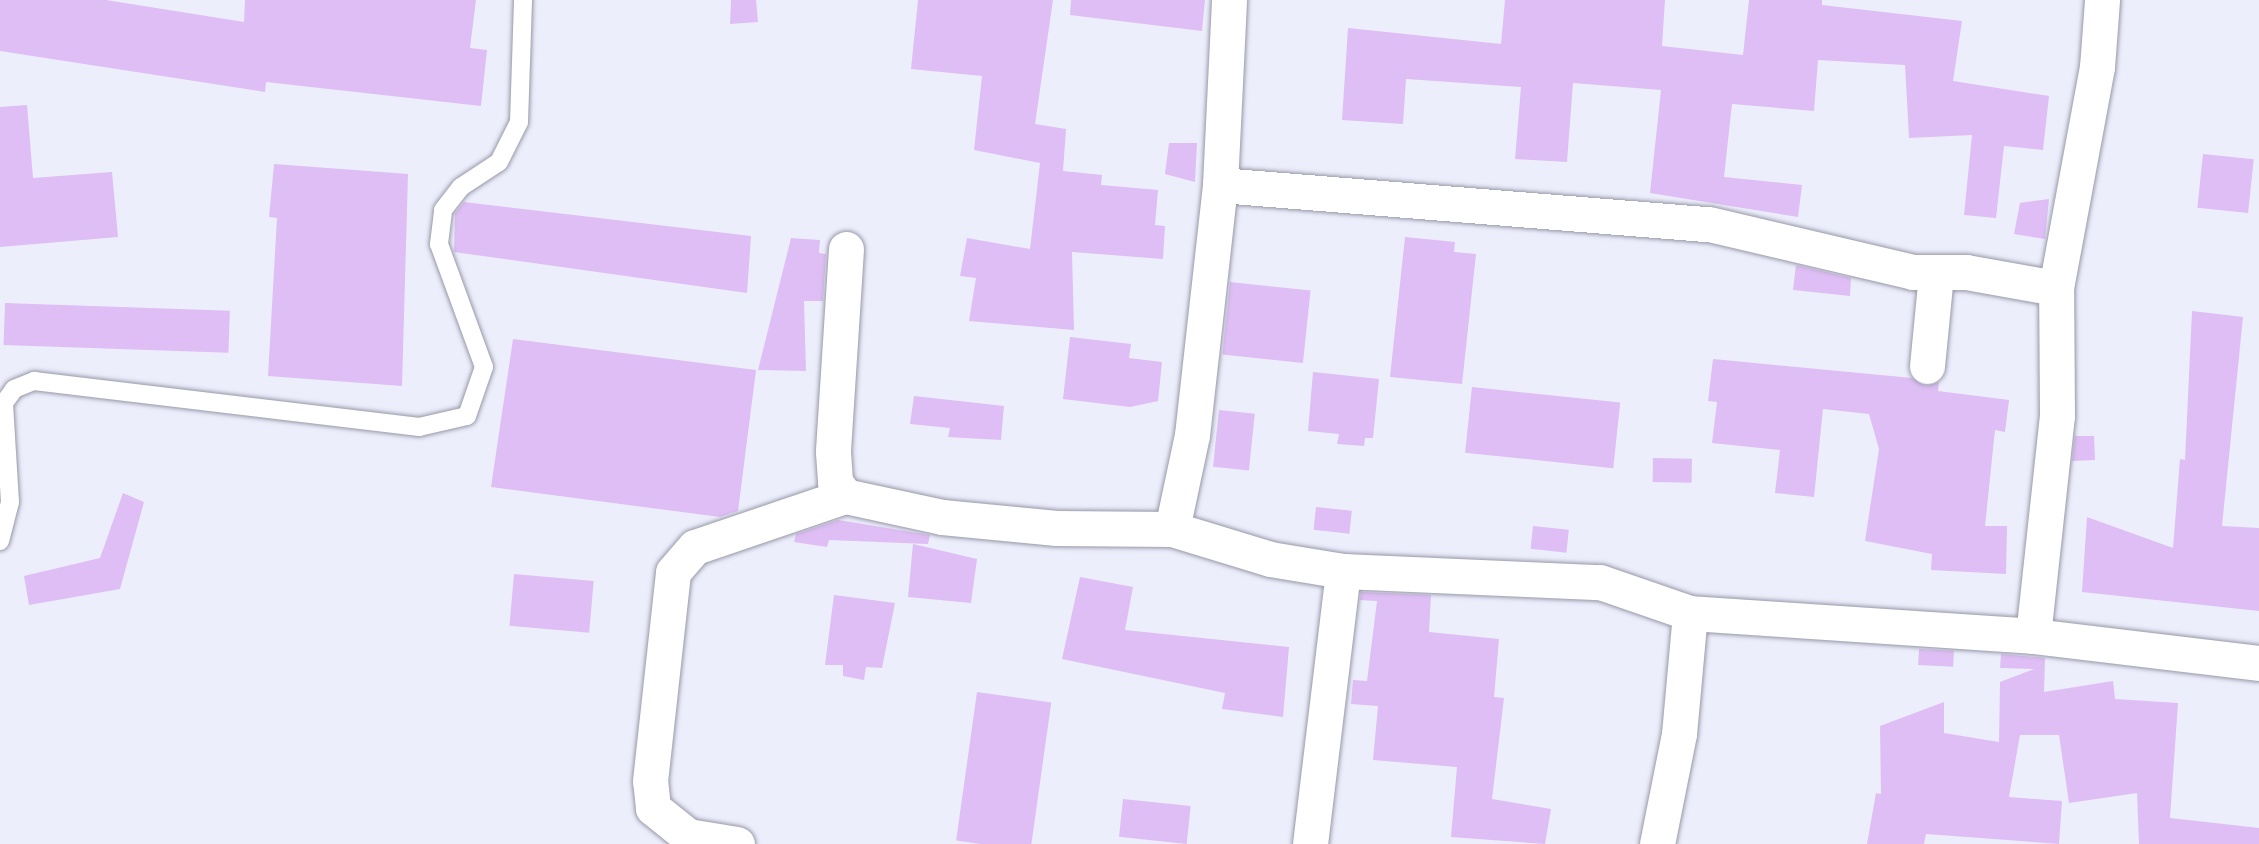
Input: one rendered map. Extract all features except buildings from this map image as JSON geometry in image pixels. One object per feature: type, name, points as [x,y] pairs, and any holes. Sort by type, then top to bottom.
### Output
[{"type":"street","points":[[1172,529],[1192,435],[1220,185],[1229,0]]},
{"type":"street","points":[[2033,636],[2057,416],[2056,288],[2097,67],[2102,0]]},
{"type":"street","points":[[1220,185],[1709,224],[1936,274],[1966,272],[2056,288]]},
{"type":"street","points":[[845,496],[835,482],[833,452],[846,249]]},
{"type":"street","points":[[1927,366],[1936,274]]},
{"type":"street","points":[[737,844],[688,836],[653,808],[650,781],[673,572],[695,547],[845,496],[942,517],[1056,528],[1172,529],[1270,559],[1343,571],[1600,582],[1640,590],[1690,612],[2033,636],[2259,663]]},
{"type":"street","points":[[1310,844],[1343,571]]},
{"type":"street","points":[[1657,844],[1679,734],[1690,612]]},
{"type":"lane","points":[[0,541],[10,502],[4,402],[14,389],[34,381],[419,427],[467,416],[484,367],[439,244],[443,210],[461,187],[499,162],[519,122],[523,0]]}]
